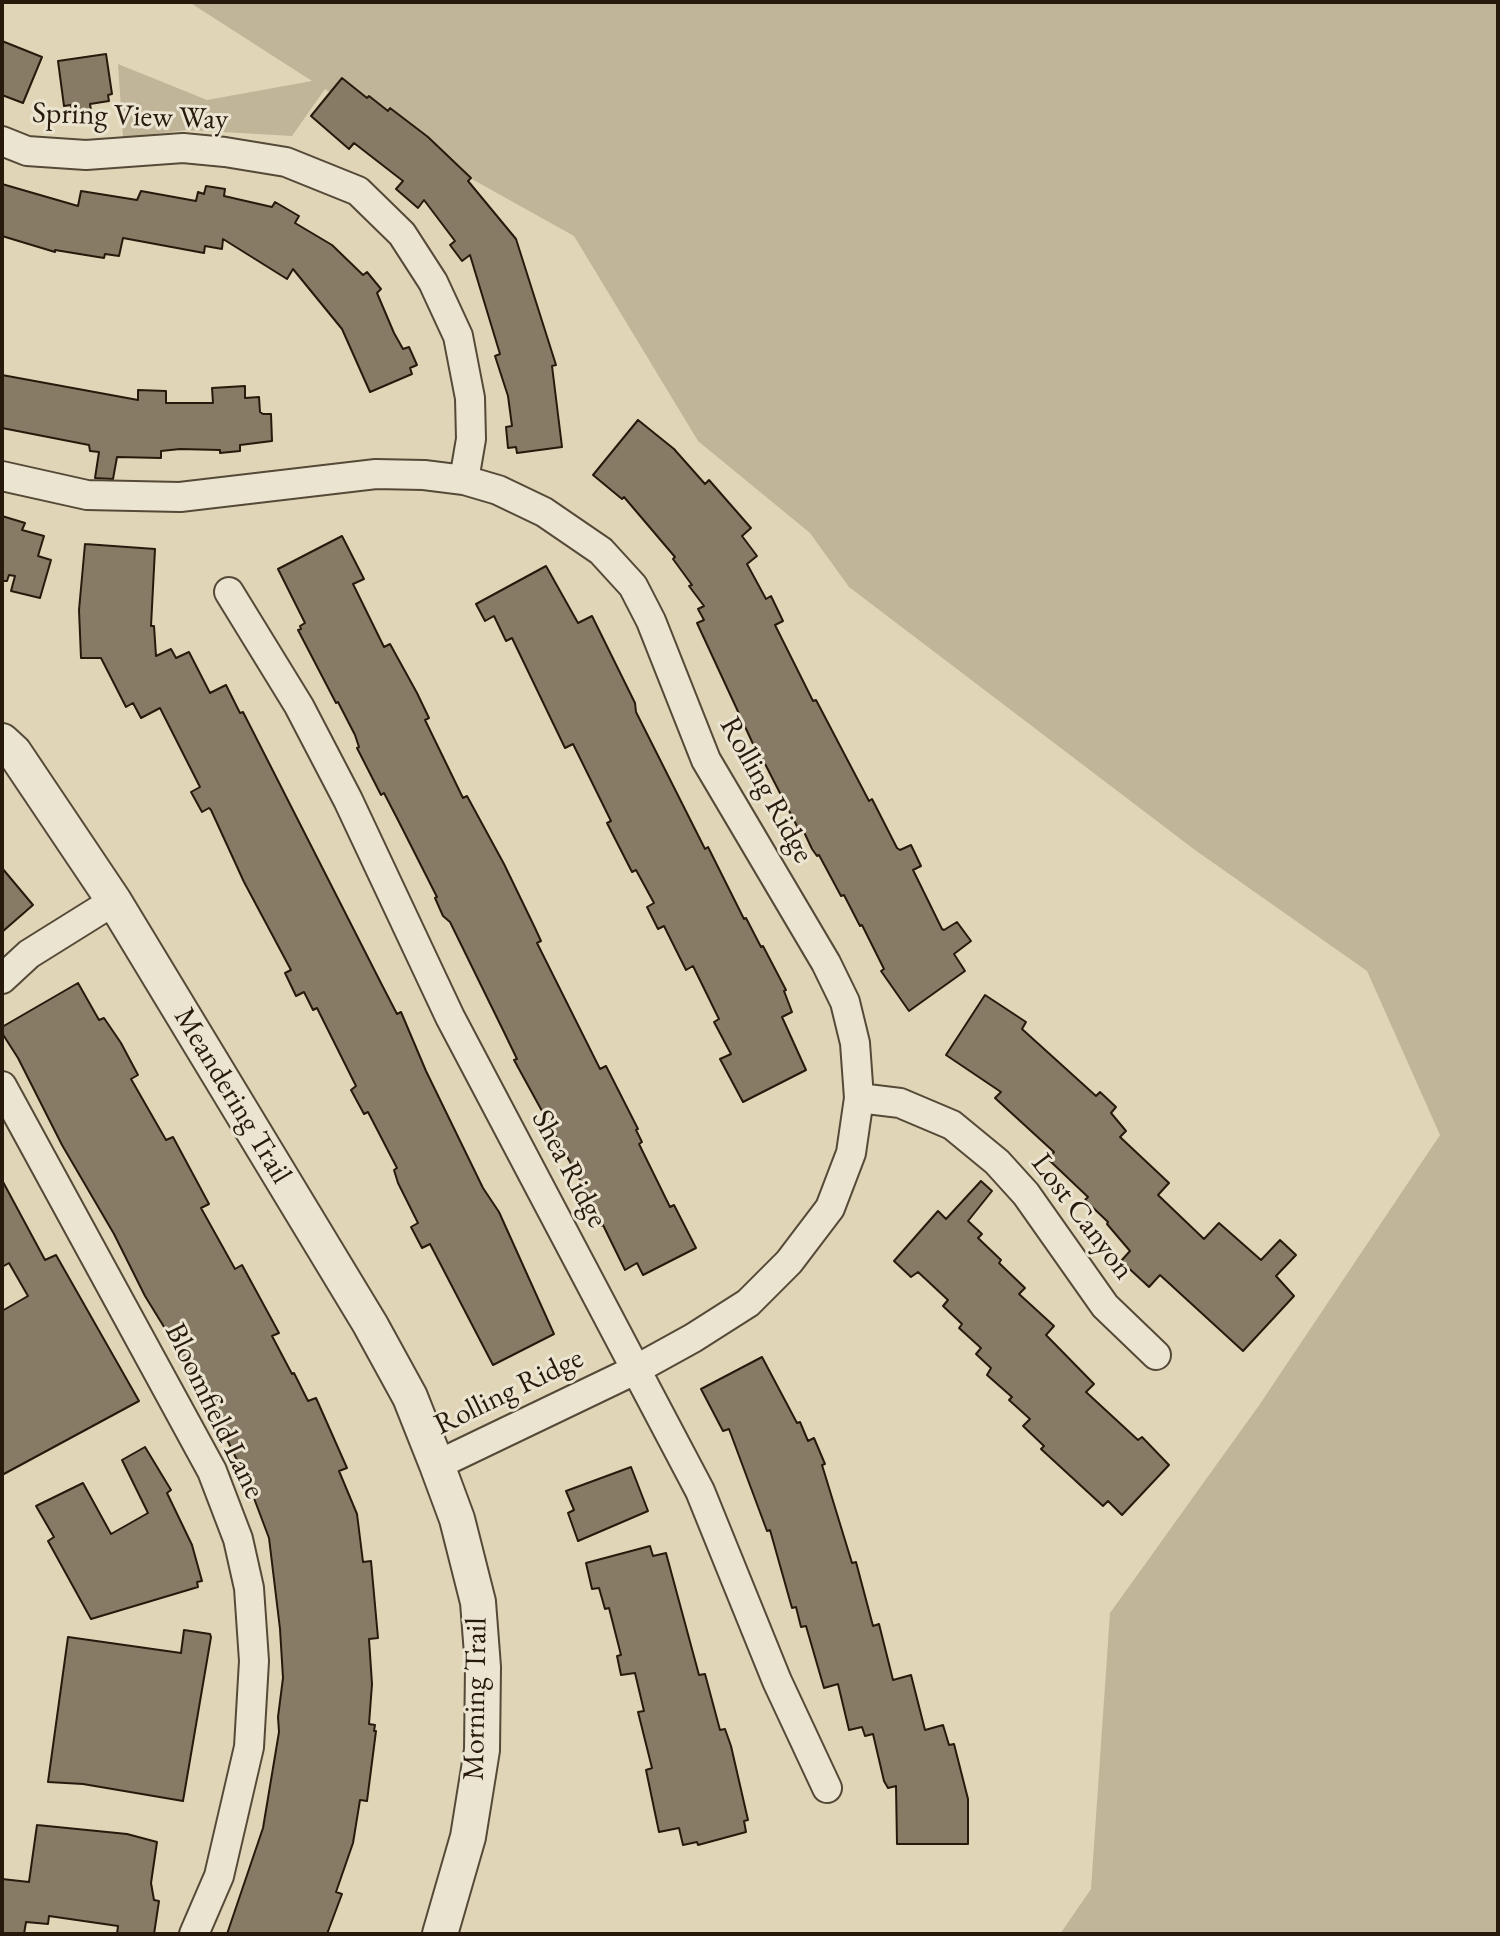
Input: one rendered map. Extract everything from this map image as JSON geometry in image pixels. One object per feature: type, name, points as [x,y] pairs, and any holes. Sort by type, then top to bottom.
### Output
[{"type":"street","name":"Spring View Way","points":[[2,141],[27,151],[86,155],[183,148],[225,152],[286,162],[358,191],[402,234],[433,282],[458,336],[470,398],[471,439],[464,480]]},
{"type":"street","name":"Rolling Ridge","points":[[2,476],[87,495],[180,497],[376,474],[424,475],[464,480],[498,490],[544,512],[601,551],[633,586],[651,621],[706,760],[826,963],[845,1002],[855,1043],[859,1098],[851,1153],[830,1208],[789,1262],[748,1303],[635,1370],[437,1465]]},
{"type":"street","name":"Shea Ridge","points":[[229,592],[299,706],[355,815],[450,1017],[700,1491],[777,1681],[827,1788]]},
{"type":"street","name":"Meandering Trail","points":[[2,741],[14,752],[114,901],[370,1324],[410,1397],[437,1465]]},
{"type":"street","points":[[2,979],[29,954],[114,901]]},
{"type":"street","name":"Bloomfield Lane","points":[[2,1086],[212,1471],[238,1539],[249,1588],[254,1661],[249,1747],[219,1876],[194,1934]]},
{"type":"street","name":"Lost Canyon","points":[[859,1098],[900,1103],[952,1125],[997,1162],[1026,1194],[1105,1306],[1156,1355]]},
{"type":"street","name":"Morning Trail","points":[[437,1465],[457,1519],[478,1602],[483,1667],[482,1750],[468,1837],[440,1934]]},
{"type":"shaded area","points":[[189,2],[1498,2],[1498,1934],[1060,1934],[1091,1889],[1110,1613],[1260,1404],[1440,1135],[1367,971],[1195,850],[849,587],[810,533],[698,441],[574,236],[418,149],[325,89],[292,136],[187,130],[123,138],[118,64],[207,100],[312,81]]},
{"type":"building","points":[[2,41],[42,57],[23,103],[2,95]]},
{"type":"building","points":[[106,54],[112,94],[108,95],[109,101],[90,104],[91,111],[72,113],[71,105],[64,106],[58,61]]},
{"type":"building","points":[[342,78],[367,98],[369,96],[388,111],[390,108],[428,137],[471,178],[468,181],[516,239],[556,365],[552,366],[562,447],[517,453],[516,447],[508,448],[506,427],[512,426],[508,396],[495,356],[500,354],[470,255],[462,261],[450,245],[455,241],[424,200],[418,208],[396,189],[403,181],[354,143],[349,149],[311,116]]},
{"type":"building","points":[[2,184],[78,206],[81,191],[137,200],[141,191],[196,201],[198,192],[204,194],[206,186],[225,189],[224,196],[272,207],[275,202],[299,216],[295,223],[332,245],[363,275],[367,272],[381,289],[377,293],[394,333],[403,349],[409,347],[417,365],[410,368],[412,374],[370,392],[342,329],[293,269],[287,279],[223,239],[222,249],[205,246],[204,253],[123,238],[119,256],[105,254],[104,258],[55,252],[2,236]]},
{"type":"building","points":[[2,375],[138,400],[138,390],[166,391],[166,403],[213,403],[212,388],[245,386],[245,398],[259,397],[260,412],[271,414],[272,441],[240,445],[240,451],[220,453],[220,450],[180,449],[161,451],[161,458],[117,457],[113,479],[95,478],[99,452],[90,451],[89,445],[2,428]]},
{"type":"building","points":[[638,420],[674,449],[705,484],[709,480],[751,528],[742,536],[757,556],[747,564],[766,599],[771,596],[783,621],[775,625],[813,701],[816,700],[897,848],[900,850],[911,845],[921,866],[913,870],[942,929],[957,922],[971,941],[954,954],[965,971],[909,1011],[881,971],[884,969],[862,925],[844,895],[841,896],[804,832],[801,834],[760,759],[697,623],[704,620],[698,609],[704,606],[689,586],[692,585],[673,559],[675,557],[624,497],[622,499],[593,475]]},
{"type":"building","points":[[2,516],[25,523],[22,530],[44,536],[38,556],[51,560],[40,598],[11,591],[15,576],[9,575],[7,581],[2,581]]},
{"type":"building","points":[[342,536],[364,579],[353,584],[384,647],[390,644],[417,693],[429,718],[425,720],[463,798],[467,796],[504,864],[541,941],[537,943],[600,1069],[606,1066],[638,1129],[642,1142],[639,1144],[670,1207],[674,1205],[696,1248],[643,1275],[637,1263],[625,1270],[601,1226],[581,1182],[514,1060],[517,1059],[450,922],[443,916],[437,897],[399,822],[357,748],[355,735],[298,630],[305,623],[278,569]]},
{"type":"building","points":[[85,544],[155,549],[151,626],[154,626],[156,656],[171,649],[176,658],[189,652],[210,693],[226,685],[240,713],[243,712],[397,1014],[401,1012],[426,1071],[483,1188],[499,1212],[554,1334],[493,1365],[430,1244],[422,1248],[411,1227],[418,1223],[398,1183],[394,1170],[397,1168],[368,1112],[364,1114],[351,1090],[356,1086],[317,1008],[313,1010],[304,992],[296,996],[285,973],[291,970],[244,882],[211,810],[202,812],[191,792],[200,787],[160,708],[141,718],[133,703],[126,707],[101,658],[81,658],[79,610]]},
{"type":"building","points":[[546,566],[578,623],[592,616],[705,849],[708,847],[744,919],[763,946],[786,990],[792,1012],[782,1017],[806,1070],[743,1102],[720,1059],[731,1054],[714,1022],[719,1019],[693,966],[686,970],[664,926],[658,929],[647,907],[654,903],[636,870],[632,872],[607,823],[611,821],[573,744],[565,748],[512,638],[506,641],[494,616],[485,621],[476,604]]},
{"type":"building","points":[[2,868],[33,905],[2,932]]},
{"type":"building","points":[[78,983],[99,1020],[104,1018],[121,1043],[138,1075],[131,1079],[166,1140],[173,1137],[209,1204],[201,1208],[235,1269],[242,1265],[279,1333],[272,1336],[308,1401],[316,1398],[347,1468],[339,1471],[357,1514],[363,1562],[371,1561],[378,1638],[369,1639],[372,1684],[369,1724],[375,1725],[376,1731],[367,1801],[360,1800],[353,1843],[336,1892],[342,1894],[327,1934],[227,1934],[263,1828],[279,1732],[283,1678],[269,1538],[249,1485],[208,1400],[204,1402],[170,1334],[145,1296],[2,1033],[2,1027]]},
{"type":"building","points":[[985,995],[1026,1022],[1022,1029],[1096,1096],[1100,1092],[1116,1107],[1111,1113],[1126,1131],[1120,1137],[1169,1183],[1158,1195],[1204,1239],[1219,1223],[1261,1260],[1280,1240],[1296,1255],[1276,1276],[1294,1296],[1243,1351],[1160,1275],[1149,1287],[1121,1261],[1130,1251],[1108,1222],[1085,1200],[1088,1197],[1048,1159],[1054,1152],[995,1098],[1001,1092],[946,1055]]},
{"type":"building","points":[[2,1180],[45,1260],[56,1255],[139,1401],[2,1475],[2,1311],[28,1296],[9,1263],[2,1267]]},
{"type":"building","points":[[981,1181],[992,1191],[968,1221],[982,1234],[978,1238],[1025,1288],[1019,1294],[1054,1326],[1046,1335],[1094,1384],[1086,1392],[1138,1440],[1142,1437],[1169,1465],[1122,1515],[1108,1501],[1103,1506],[1041,1449],[1044,1446],[1023,1426],[1030,1419],[1009,1400],[1012,1397],[987,1375],[991,1368],[976,1354],[981,1348],[959,1328],[962,1324],[943,1306],[948,1300],[918,1272],[911,1277],[894,1261],[938,1211],[946,1219]]},
{"type":"building","points":[[762,1357],[808,1441],[814,1438],[825,1464],[822,1465],[852,1563],[856,1562],[873,1626],[879,1624],[893,1680],[911,1675],[925,1730],[943,1725],[949,1745],[954,1744],[968,1799],[968,1844],[897,1844],[896,1786],[888,1788],[884,1781],[873,1734],[865,1736],[862,1727],[849,1730],[838,1684],[824,1688],[806,1626],[801,1627],[796,1607],[792,1608],[770,1530],[767,1531],[729,1429],[723,1431],[701,1389]]},
{"type":"building","points":[[145,1447],[171,1490],[167,1493],[192,1545],[202,1581],[197,1582],[198,1587],[91,1619],[48,1541],[54,1537],[36,1506],[83,1483],[111,1534],[148,1513],[122,1460]]},
{"type":"building","points":[[631,1467],[648,1511],[578,1541],[568,1513],[574,1510],[566,1491]]},
{"type":"building","points":[[650,1546],[653,1556],[666,1553],[699,1675],[705,1674],[720,1730],[725,1729],[731,1746],[748,1820],[744,1821],[746,1832],[698,1845],[697,1842],[683,1845],[679,1828],[659,1832],[646,1770],[652,1768],[638,1712],[644,1711],[635,1673],[621,1675],[617,1656],[621,1655],[609,1608],[605,1609],[599,1588],[592,1589],[586,1563]]},
{"type":"building","points":[[184,1630],[210,1634],[211,1637],[183,1801],[83,1784],[48,1782],[68,1637],[181,1653]]},
{"type":"building","points":[[37,1825],[127,1834],[157,1842],[151,1883],[154,1900],[159,1901],[154,1934],[117,1934],[118,1926],[49,1916],[48,1924],[26,1922],[24,1934],[2,1934],[2,1879],[29,1882]]}]
